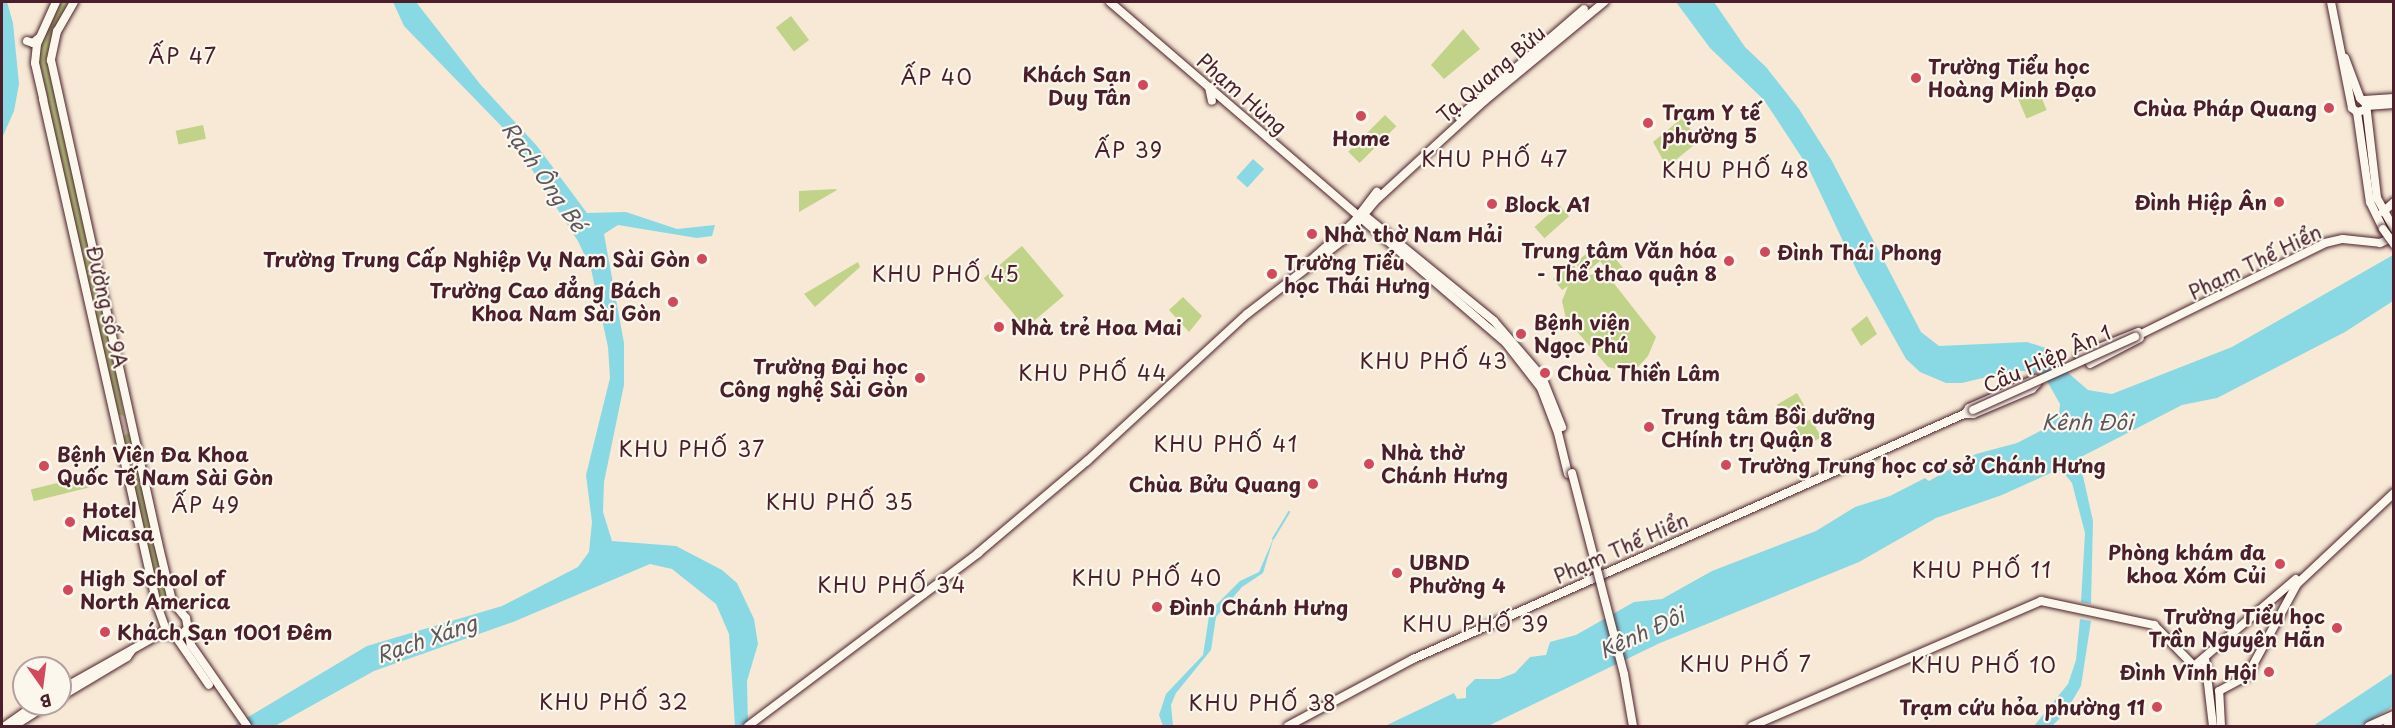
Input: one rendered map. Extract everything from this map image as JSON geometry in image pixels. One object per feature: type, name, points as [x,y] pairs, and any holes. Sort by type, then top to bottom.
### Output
[{"type":"main road","name":"Đường số 9A","points":[[56,2],[39,38],[35,63],[157,605],[164,621]]},
{"type":"main road","name":"Đường số 9A","points":[[74,2],[57,31],[51,60],[172,601],[179,613]]},
{"type":"main road","name":"Phạm Hùng","points":[[1110,2],[1359,214],[1494,321],[1524,353],[1542,377],[1556,407],[1570,473],[1624,674],[1631,726]]},
{"type":"main road","name":"Tạ Quang Bửu","points":[[748,726],[978,553],[1083,464],[1084,458],[1244,311],[1302,268],[1534,49],[1594,2]]},
{"type":"main road","name":"Tạ Quang Bửu","points":[[1422,153],[1560,34],[1604,2]]},
{"type":"main road","points":[[2331,2],[2344,57],[2360,106],[2383,212],[2394,244]]},
{"type":"main road","points":[[27,40],[33,43],[39,38]]},
{"type":"main road","points":[[1209,87],[1213,102],[1229,104]]},
{"type":"main road","points":[[2360,106],[2394,98]]},
{"type":"main road","points":[[2360,106],[2394,104]]},
{"type":"main road","points":[[2360,106],[2370,202],[2389,227]]},
{"type":"main road","points":[[2383,212],[2394,202]]},
{"type":"main road","name":"Phạm Thế Hiển","points":[[2135,337],[2328,242],[2343,239],[2380,243],[2394,237]]},
{"type":"main road","points":[[91,305],[105,303]]},
{"type":"main road","points":[[2079,356],[2134,332],[2149,331]]},
{"type":"main road","points":[[2090,364],[2149,331]]},
{"type":"main road","name":"Cầu Hiệp Ân 1","points":[[1969,412],[2135,337]]},
{"type":"main road","points":[[2035,379],[2036,387],[2032,389],[1973,414],[1969,412],[1969,408],[2035,379]]},
{"type":"main road","name":"Phạm Thế Hiển","points":[[1288,726],[1413,659],[1969,412]]},
{"type":"main road","points":[[117,425],[132,422]]},
{"type":"main road","points":[[2194,666],[2272,602],[2394,488]]},
{"type":"main road","points":[[2221,726],[2217,696],[2223,687],[2247,676],[2294,588],[2394,493]]},
{"type":"main road","points":[[1752,726],[2016,609],[2041,602],[2154,625],[2194,666],[2206,671]]},
{"type":"main road","points":[[165,632],[164,621],[171,613],[179,613],[186,618],[191,645],[225,703],[247,726]]},
{"type":"main road","points":[[176,637],[187,629]]},
{"type":"main road","points":[[165,632],[176,637],[242,726]]},
{"type":"main road","points":[[72,684],[128,657],[132,650],[165,632]]},
{"type":"main road","points":[[2205,658],[2213,726]]},
{"type":"main road","points":[[72,689],[90,676]]},
{"type":"main road","points":[[5,726],[20,716]]},
{"type":"main road","points":[[14,726],[29,716]]},
{"type":"main road","points":[[2369,726],[2391,721]]},
{"type":"main road","points":[[2378,726],[2391,721]]},
{"type":"green space","points":[[59,2],[72,2],[50,48],[100,292],[95,299],[90,297],[38,63],[41,42]]},
{"type":"green space","points":[[791,16],[809,40],[794,51],[776,27]]},
{"type":"green space","points":[[1463,29],[1480,49],[1444,79],[1431,65]]},
{"type":"green space","points":[[2037,87],[2047,110],[2027,119],[2017,96]]},
{"type":"green space","points":[[1385,115],[1396,126],[1360,163],[1348,152]]},
{"type":"green space","points":[[1682,118],[1699,141],[1667,167],[1653,142]]},
{"type":"green space","points":[[203,125],[206,139],[179,145],[176,131]]},
{"type":"green space","points":[[837,190],[799,212],[799,191]]},
{"type":"green space","points":[[1559,205],[1569,216],[1545,238],[1534,227]]},
{"type":"green space","points":[[1022,246],[1064,296],[1025,328],[984,278]]},
{"type":"green space","points":[[1596,246],[1605,257],[1611,253],[1627,273],[1616,282],[1600,261],[1584,274],[1575,263]]},
{"type":"green space","points":[[858,262],[860,267],[815,307],[804,294]]},
{"type":"green space","points":[[1573,263],[1580,277],[1605,272],[1656,337],[1648,356],[1638,367],[1625,371],[1608,367],[1566,319],[1562,301],[1568,286],[1562,290],[1553,279]]},
{"type":"green space","points":[[1183,297],[1202,316],[1189,332],[1169,310]]},
{"type":"green space","points":[[98,310],[105,313],[124,416],[117,414],[94,314]]},
{"type":"green space","points":[[1867,316],[1877,334],[1861,346],[1851,329]]},
{"type":"green space","points":[[1797,393],[1808,412],[1788,424],[1777,404]]},
{"type":"green space","points":[[1811,419],[1821,437],[1803,448],[1793,429]]},
{"type":"green space","points":[[130,432],[168,598],[162,606],[122,437]]},
{"type":"green space","points":[[89,475],[92,487],[34,501],[31,490]]},
{"type":"water","points":[[2,2],[7,2],[13,23],[19,84],[14,111],[2,138]]},
{"type":"water","points":[[393,2],[416,2],[480,84],[537,146],[587,213],[626,212],[677,229],[715,225],[712,236],[697,238],[618,225],[604,234],[624,343],[624,385],[604,482],[603,512],[612,541],[676,546],[722,570],[737,583],[754,619],[758,644],[747,681],[748,726],[735,726],[729,634],[716,604],[672,569],[650,564],[513,622],[374,671],[275,726],[233,726],[367,646],[502,606],[578,567],[589,552],[592,522],[586,475],[610,378],[608,347],[591,269],[578,241],[509,134],[404,26]]},
{"type":"water","name":"Kênh Đôi","points":[[1676,2],[1714,2],[1745,47],[1766,67],[1799,109],[1832,161],[1921,332],[1939,346],[2027,342],[2046,348],[2059,365],[2088,390],[2112,394],[2232,347],[2393,255],[2393,301],[2345,332],[2217,398],[2182,405],[2079,458],[2093,521],[2091,604],[2081,602],[2085,533],[2072,483],[2062,471],[2055,471],[2002,495],[1936,518],[1859,562],[1660,643],[1488,726],[1385,726],[1454,693],[1457,699],[1466,698],[1466,688],[1475,679],[1499,679],[1515,673],[1530,657],[1546,655],[1550,642],[1576,635],[1634,602],[1662,599],[1712,571],[1816,531],[1855,507],[1890,496],[1925,478],[1929,481],[1976,454],[2017,443],[2042,430],[2059,415],[2060,404],[2043,374],[2016,370],[1962,383],[1946,383],[1920,372],[1906,359],[1858,273],[1808,167],[1764,100],[1710,48]]},
{"type":"water","points":[[1253,159],[1264,169],[1247,188],[1236,178]]},
{"type":"water","points":[[1274,537],[1263,573],[1242,587],[1216,617],[1211,650],[1176,693],[1171,705],[1173,726],[1163,726],[1159,715],[1166,694],[1203,655],[1209,616],[1215,606],[1240,581],[1259,572]]},
{"type":"water","points":[[2080,619],[2091,621],[2081,686],[2065,713],[2052,726],[2034,726],[2068,684],[2076,660]]},
{"type":"water","points":[[2393,673],[2392,707],[2361,726],[2313,726]]},
{"type":"waterway","points":[[1273,539],[1289,512]]},
{"type":"place","name":"Trường Tiểu học Hoàng Minh Đạo","points":[[1916,78]]},
{"type":"place","name":"Khách Sạn Duy Tân","points":[[1143,85]]},
{"type":"place","name":"Chùa Pháp Quang","points":[[2329,108]]},
{"type":"place","name":"Home","points":[[1361,116]]},
{"type":"place","name":"Trạm Y tế phường 5","points":[[1648,123]]},
{"type":"place","name":"Đình Hiệp Ân","points":[[2279,202]]},
{"type":"place","name":"Block A1","points":[[1492,204]]},
{"type":"place","name":"Nhà thờ Nam Hải","points":[[1312,234]]},
{"type":"place","name":"Đình Thái Phong","points":[[1765,252]]},
{"type":"place","name":"Trường Trung Cấp Nghiệp Vụ Nam Sài Gòn","points":[[702,259]]},
{"type":"place","name":"Trung tâm Văn hóa - Thể thao quận 8","points":[[1729,261]]},
{"type":"place","name":"Trường Tiểu học Thái Hưng","points":[[1272,274]]},
{"type":"place","name":"Trường Cao đẳng Bách Khoa Nam Sài Gòn","points":[[673,302]]},
{"type":"place","name":"Nhà trẻ Hoa Mai","points":[[999,327]]},
{"type":"place","name":"Bệnh viện Ngọc Phú","points":[[1521,334]]},
{"type":"place","name":"Chùa Thiền Lâm","points":[[1545,373]]},
{"type":"place","name":"Trường Đại học Công nghệ Sài Gòn","points":[[920,378]]},
{"type":"place","name":"Trung tâm Bồi dưỡng CHính trị Quận 8","points":[[1649,427]]},
{"type":"place","name":"Nhà thờ Chánh Hưng","points":[[1369,464]]},
{"type":"place","name":"Trường Trung học cơ sở Chánh Hưng","points":[[1726,465]]},
{"type":"place","name":"Bệnh Viện Đa Khoa Quốc Tế Nam Sài Gòn","points":[[44,466]]},
{"type":"place","name":"Chùa Bửu Quang","points":[[1313,484]]},
{"type":"place","name":"Hotel Micasa","points":[[70,522]]},
{"type":"place","name":"Phòng khám đa khoa Xóm Củi","points":[[2280,564]]},
{"type":"place","name":"UBND Phường 4","points":[[1397,573]]},
{"type":"place","name":"High School of North America","points":[[68,590]]},
{"type":"place","name":"Đình Chánh Hưng","points":[[1157,607]]},
{"type":"place","name":"Trường Tiểu học Trần Nguyên Hãn","points":[[2337,628]]},
{"type":"place","name":"Khách Sạn 1001 Đêm","points":[[105,632]]},
{"type":"place","name":"Đình Vĩnh Hội","points":[[2269,672]]},
{"type":"place","name":"Trạm cứu hỏa phường 11","points":[[2157,707]]},
{"type":"district","name":"ẤP 47","points":[[183,55]]},
{"type":"district","name":"ẤP 40","points":[[937,76]]},
{"type":"district","name":"ẤP 39","points":[[1129,149]]},
{"type":"district","name":"KHU PHỐ 47","points":[[1495,158]]},
{"type":"district","name":"KHU PHỐ 48","points":[[1736,169]]},
{"type":"district","name":"KHU PHỐ 45","points":[[946,273]]},
{"type":"district","name":"KHU PHỐ 43","points":[[1434,360]]},
{"type":"district","name":"KHU PHỐ 44","points":[[1093,372]]},
{"type":"district","name":"KHU PHỐ 41","points":[[1226,443]]},
{"type":"district","name":"KHU PHỐ 37","points":[[692,448]]},
{"type":"district","name":"KHU PHỐ 35","points":[[840,501]]},
{"type":"district","name":"ẤP 49","points":[[206,504]]},
{"type":"district","name":"KHU PHỐ 11","points":[[1982,569]]},
{"type":"district","name":"KHU PHỐ 40","points":[[1147,577]]},
{"type":"district","name":"KHU PHỐ 34","points":[[892,584]]},
{"type":"district","name":"KHU PHỐ 39","points":[[1476,623]]},
{"type":"district","name":"KHU PHỐ 7","points":[[1746,663]]},
{"type":"district","name":"KHU PHỐ 10","points":[[1984,664]]},
{"type":"district","name":"KHU PHỐ 32","points":[[614,701]]},
{"type":"district","name":"KHU PHỐ 38","points":[[1263,702]]},
{"type":"water label","name":"Rạch Ông Bé","points":[[545,176]]},
{"type":"water label","name":"Rạch Xáng","points":[[426,638]]}]
